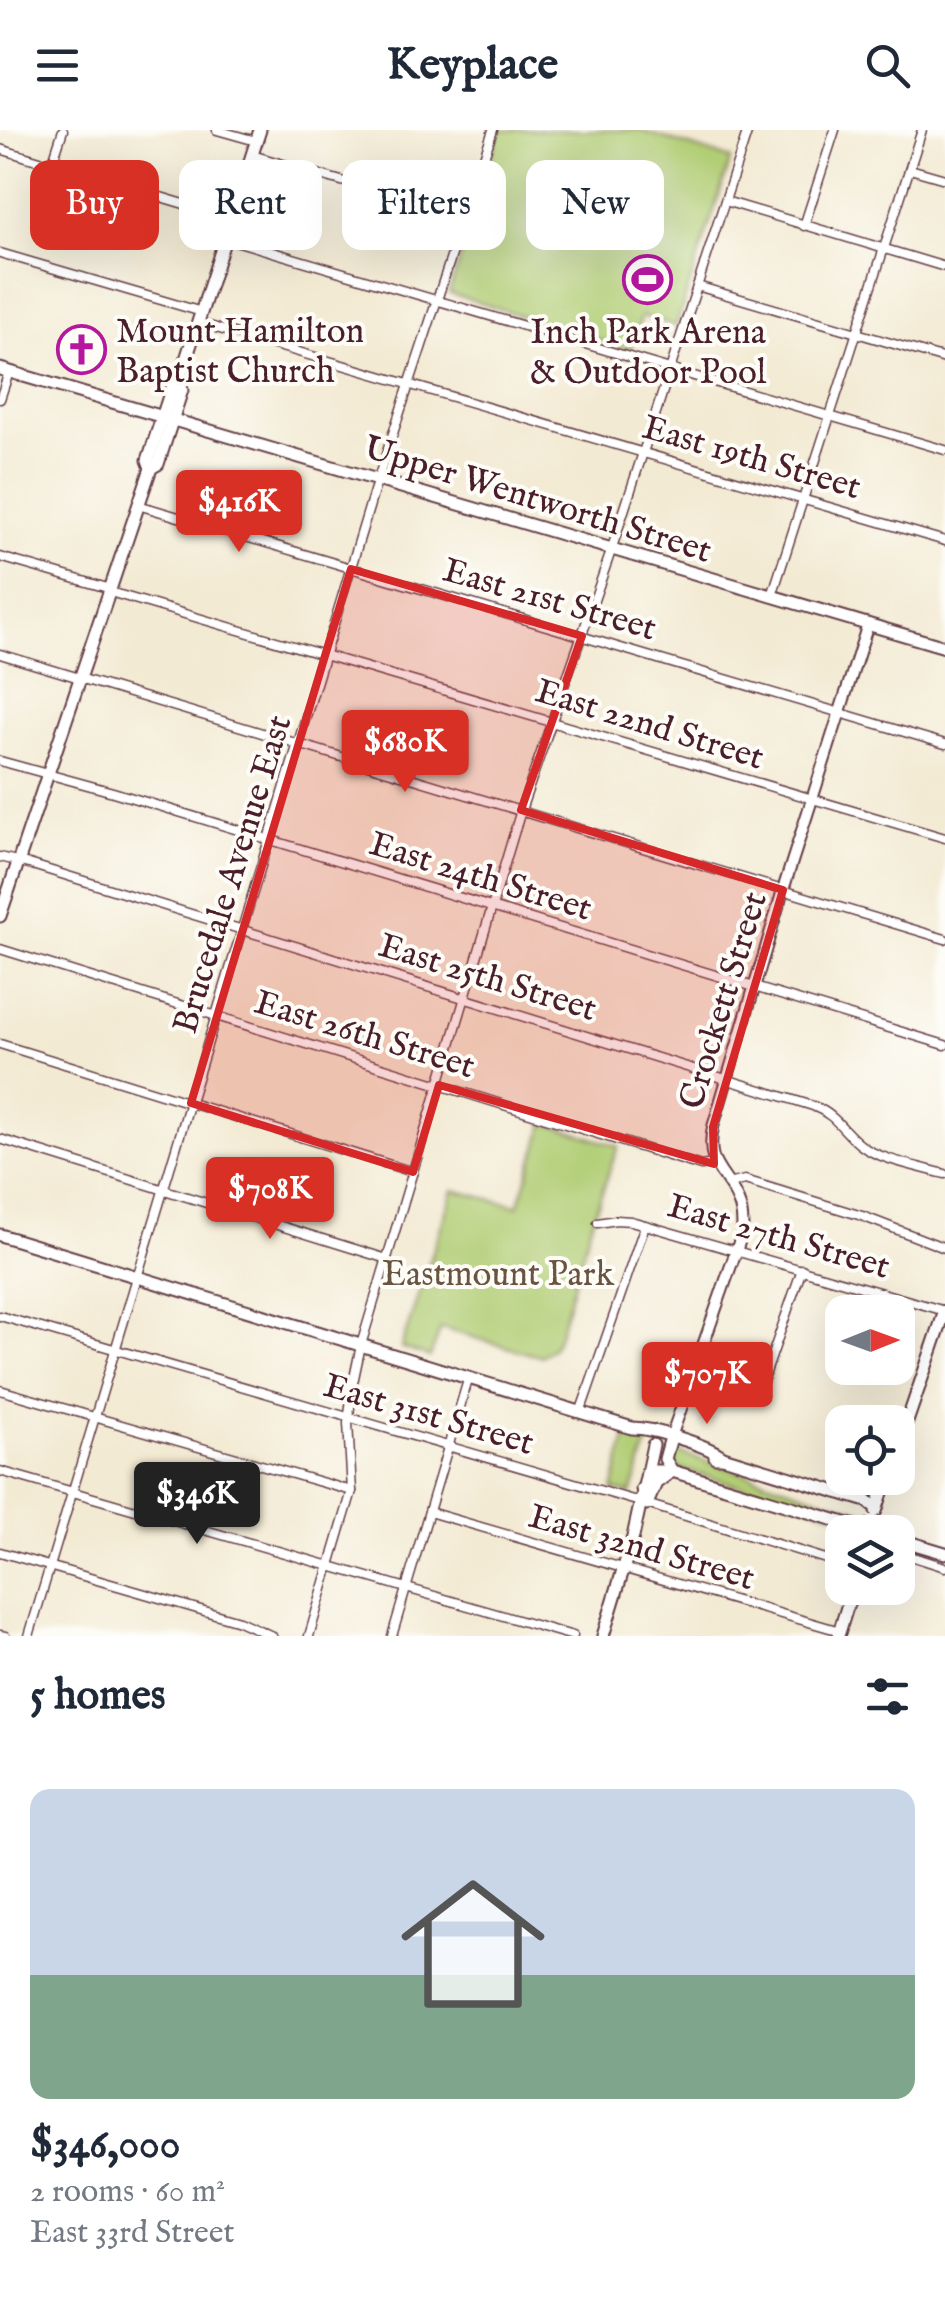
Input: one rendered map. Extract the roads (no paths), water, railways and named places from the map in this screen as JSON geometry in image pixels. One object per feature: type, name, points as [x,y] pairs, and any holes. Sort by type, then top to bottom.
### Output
[{"type":"main road","points":[[251,160],[258,136]]},
{"type":"main road","points":[[0,916],[151,468],[158,464],[168,419],[182,390],[179,381],[222,250]]},
{"type":"main road","name":"Upper Wentworth Street","points":[[4,370],[945,647]]},
{"type":"main road","points":[[0,1235],[636,1431],[714,1450],[722,1456],[868,1501],[872,1515]]},
{"type":"main road","points":[[913,1405],[945,1311]]},
{"type":"main road","points":[[636,1431],[652,1445],[660,1465],[672,1471],[843,1515]]},
{"type":"main road","points":[[669,1440],[665,1459],[672,1471]]},
{"type":"main road","points":[[603,1636],[643,1498],[652,1445]]},
{"type":"main road","points":[[643,1498],[672,1471]]},
{"type":"main road","points":[[915,1544],[945,1553]]},
{"type":"main road","points":[[839,1634],[848,1605]]},
{"type":"street","points":[[53,160],[63,130]]},
{"type":"street","points":[[218,130],[258,136]]},
{"type":"street","points":[[309,1636],[352,1491],[349,1418],[361,1346],[522,810],[748,130]]},
{"type":"street","points":[[804,226],[835,130]]},
{"type":"street","points":[[772,596],[922,130]]},
{"type":"street","name":"Brucedale Avenue East","points":[[481,160],[490,131]]},
{"type":"street","points":[[0,149],[38,160]]},
{"type":"street","points":[[252,156],[342,181]]},
{"type":"street","points":[[910,169],[945,179]]},
{"type":"street","points":[[725,201],[945,267]]},
{"type":"street","points":[[267,250],[945,450]]},
{"type":"street","name":"Brucedale Avenue East","points":[[29,1636],[351,568],[454,250]]},
{"type":"street","name":"East 19th Street","points":[[0,253],[410,384],[945,541]]},
{"type":"street","points":[[697,286],[945,359]]},
{"type":"street","points":[[0,399],[4,370]]},
{"type":"street","name":"East 21st Street","points":[[138,506],[945,744]]},
{"type":"street","name":"East 22nd Street","points":[[0,557],[945,838]]},
{"type":"street","name":"Crockett Street","points":[[669,1440],[742,1234],[738,1202],[714,1164],[710,1139],[868,624]]},
{"type":"street","points":[[0,654],[945,939]]},
{"type":"street","name":"East 24th Street","points":[[0,762],[945,1045]]},
{"type":"street","name":"East 25th Street","points":[[0,858],[819,1108],[836,1118],[869,1150],[945,1174]]},
{"type":"street","name":"East 26th Street","points":[[0,949],[702,1166],[714,1164]]},
{"type":"street","points":[[0,1044],[413,1172]]},
{"type":"street","points":[[0,1139],[387,1258]]},
{"type":"street","points":[[727,1184],[745,1180],[862,1216],[945,1248]]},
{"type":"street","name":"East 27th Street","points":[[598,1223],[623,1220],[645,1225],[945,1311]]},
{"type":"street","points":[[580,1413],[645,1225]]},
{"type":"street","points":[[694,1373],[756,1392],[762,1386],[802,1269]]},
{"type":"street","name":"East 31st Street","points":[[0,1316],[449,1447],[643,1498],[825,1558]]},
{"type":"street","points":[[392,1636],[468,1380]]},
{"type":"street","points":[[0,1390],[352,1491]]},
{"type":"street","points":[[0,1470],[574,1636]]},
{"type":"street","name":"East 32nd Street","points":[[429,1512],[839,1634]]},
{"type":"street","points":[[0,1552],[239,1621],[272,1636]]},
{"type":"street","points":[[915,1557],[945,1567]]},
{"type":"place","name":"Inch Park Arena & Outdoor Pool","points":[[648,279]]},
{"type":"place","name":"Mount Hamilton Baptist Church","points":[[81,350]]},
{"type":"park label","name":"Eastmount Park","points":[[498,1273]]}]
